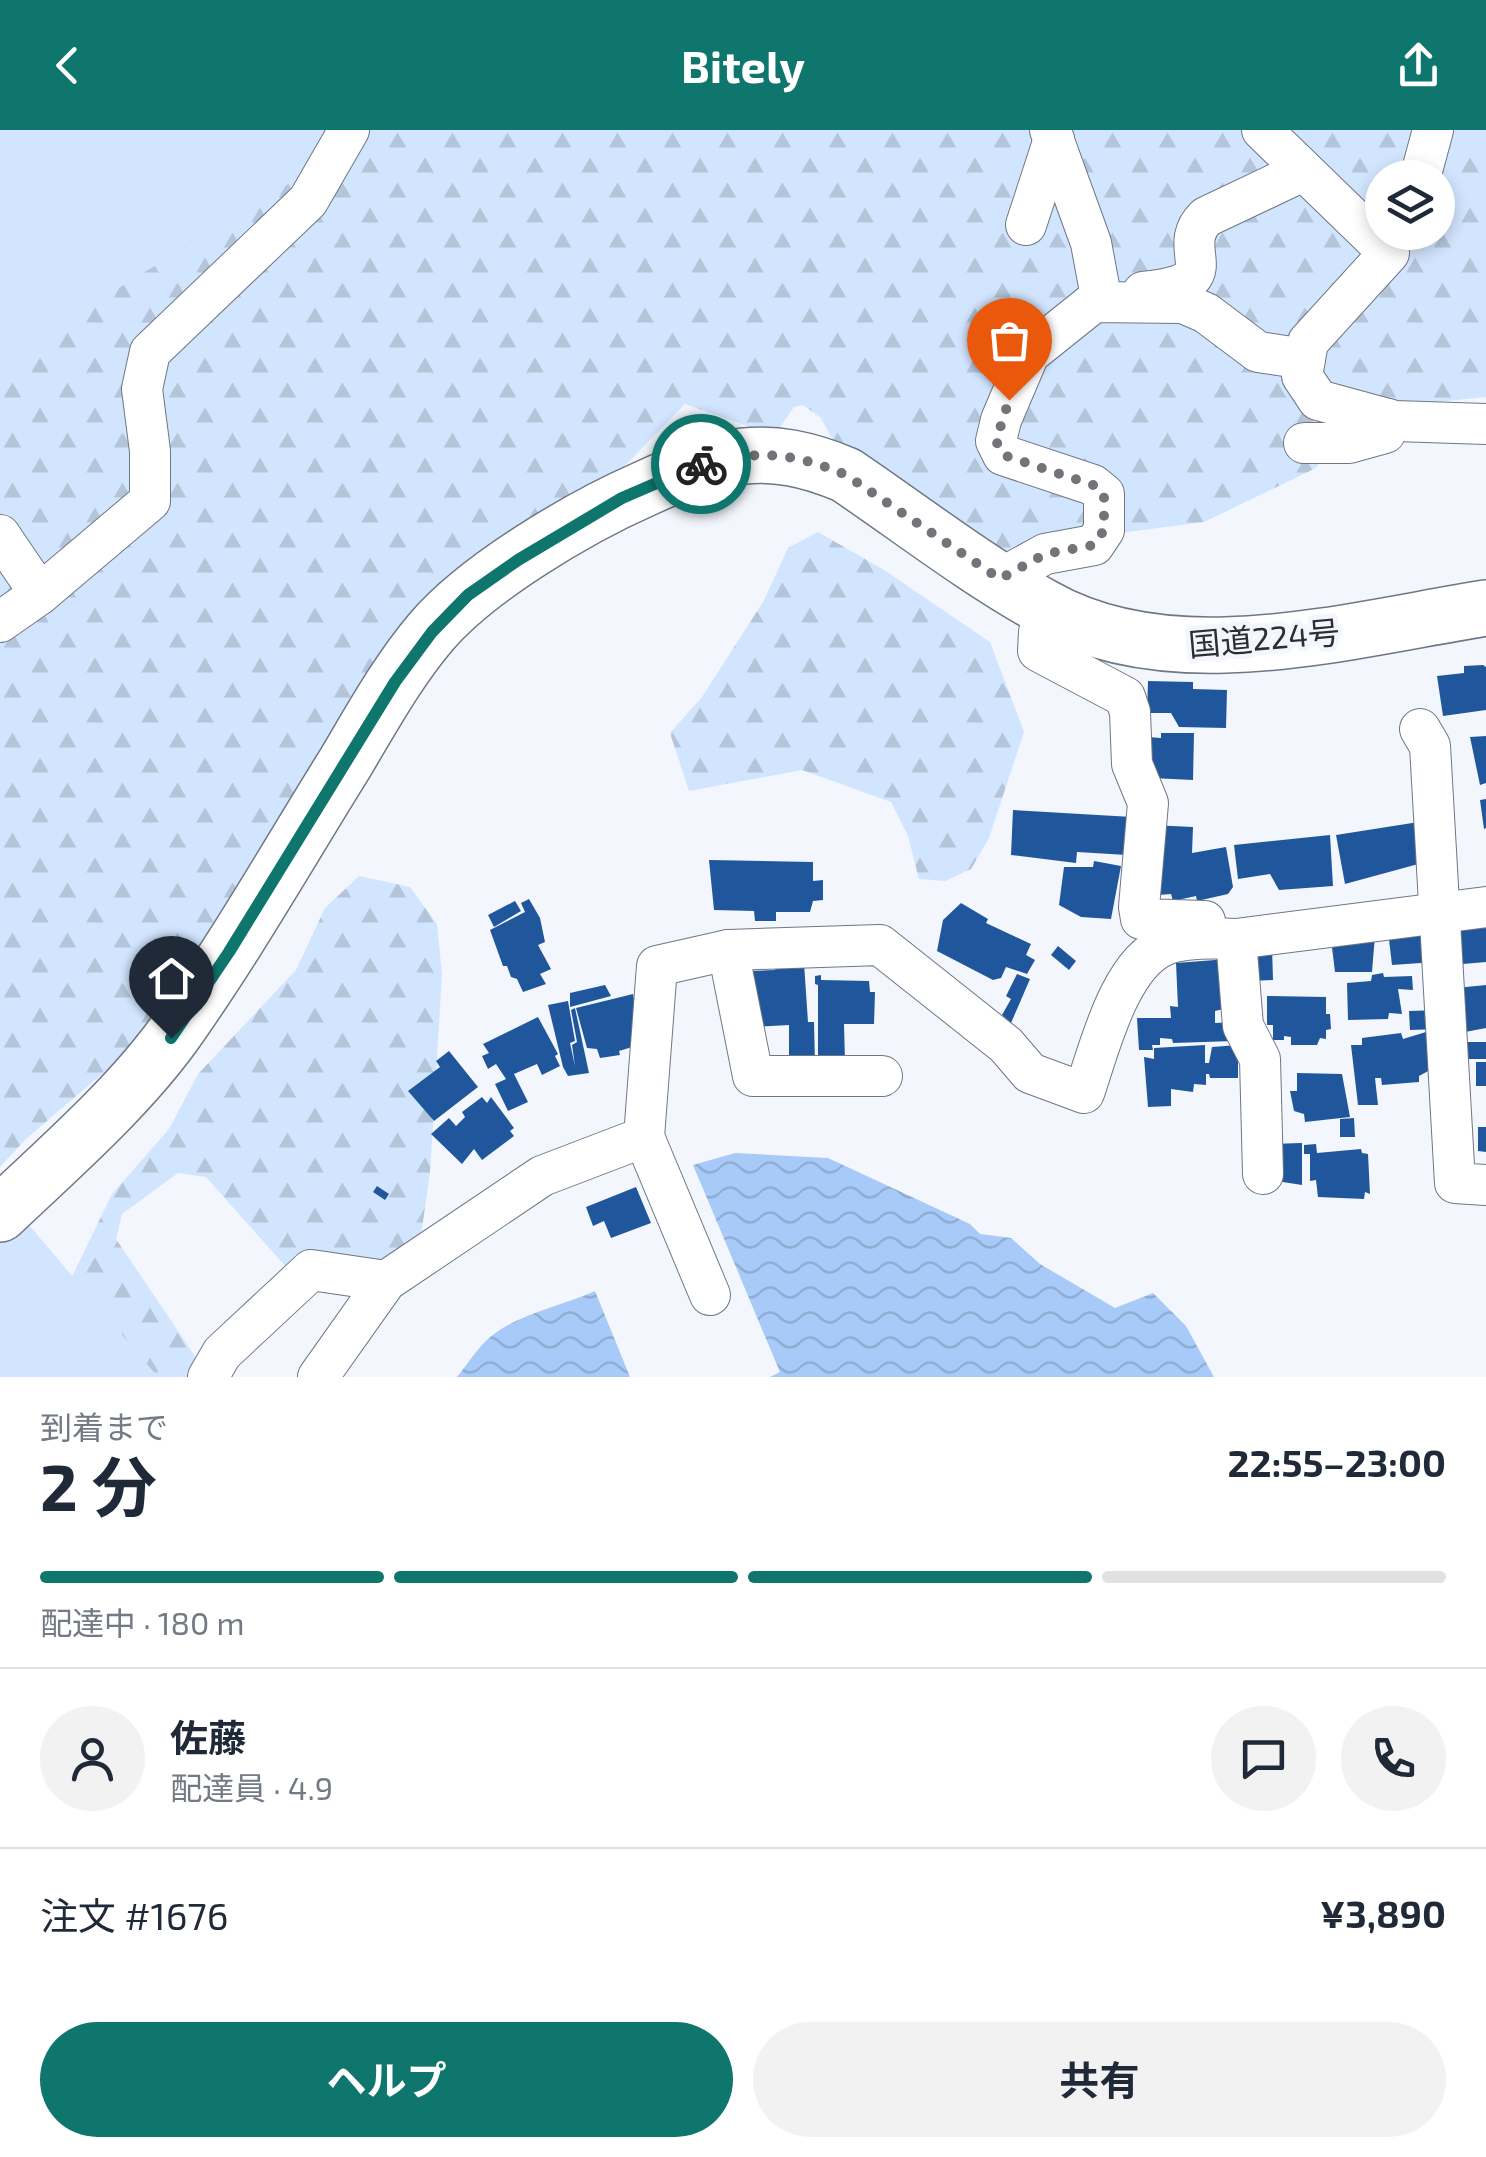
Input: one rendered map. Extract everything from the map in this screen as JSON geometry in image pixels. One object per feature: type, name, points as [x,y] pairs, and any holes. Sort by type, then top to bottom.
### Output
[{"type":"highway","name":"国道224号","points":[[0,1214],[112,1104],[171,1038],[229,952],[395,682],[444,619],[468,595],[518,560],[622,498],[694,466],[742,454],[786,456],[846,475],[1046,609],[1110,634],[1161,645],[1228,645],[1296,638],[1486,608]]},
{"type":"street","points":[[0,622],[40,594],[150,501],[150,451],[142,389],[150,352],[308,201],[349,130]]},
{"type":"street","points":[[1262,130],[1303,170],[1365,219]]},
{"type":"street","points":[[1425,160],[1433,130]]},
{"type":"street","points":[[1052,135],[1112,302]]},
{"type":"street","points":[[1026,225],[1052,135]]},
{"type":"street","points":[[1112,302],[1142,292],[1174,289],[1188,282],[1196,274],[1197,233],[1206,217],[1303,170]]},
{"type":"street","points":[[1389,250],[1308,342],[1302,376],[1318,400],[1388,420],[1486,424]]},
{"type":"street","points":[[1000,579],[1045,554],[1094,545],[1104,530],[1104,494],[1093,485],[1003,455],[996,441],[1029,354],[1094,302],[1183,303],[1206,314],[1258,352],[1305,359]]},
{"type":"street","points":[[1304,443],[1348,443],[1367,438],[1385,432],[1388,420]]},
{"type":"street","points":[[0,535],[40,594]]},
{"type":"street","points":[[1046,609],[1038,651],[1125,696],[1130,712],[1132,764],[1148,802],[1138,906],[1141,919],[1205,919],[1224,939],[1243,1026],[1260,1060],[1263,1174]]},
{"type":"street","points":[[1420,729],[1430,746],[1454,1183],[1486,1185]]},
{"type":"street","points":[[710,1295],[644,1137],[658,966],[728,950],[880,946],[1006,1045],[1030,1072],[1084,1093],[1114,1006],[1143,960],[1166,944],[1486,907]]},
{"type":"street","points":[[728,950],[752,1076],[882,1076]]},
{"type":"street","points":[[318,1377],[386,1281],[542,1176],[644,1137]]},
{"type":"street","points":[[208,1377],[222,1353],[311,1270],[386,1281]]},
{"type":"green space","points":[[0,130],[1486,130],[1486,397],[1406,405],[1359,393],[1316,468],[1204,522],[1028,545],[1010,552],[976,540],[838,450],[821,418],[803,405],[794,407],[778,430],[753,428],[685,404],[614,477],[464,569],[123,1056],[26,1139],[0,1167]]},
{"type":"green space","points":[[0,130],[376,130],[0,361]]},
{"type":"green space","points":[[818,532],[884,570],[990,642],[1024,732],[989,838],[971,869],[945,881],[919,879],[908,836],[891,802],[802,770],[689,791],[670,733],[702,697],[763,602],[788,548]]},
{"type":"green space","points":[[359,876],[410,887],[437,924],[442,975],[430,1172],[420,1243],[383,1269],[295,1277],[206,1177],[178,1173],[122,1214],[116,1239],[209,1377],[0,1377],[68,1285],[112,1194],[169,1129],[198,1074],[296,970],[325,908]]},
{"type":"green space","points":[[0,1191],[158,1377],[0,1377]]},
{"type":"water","points":[[735,1153],[828,1158],[970,1224],[980,1234],[1011,1238],[1040,1264],[1115,1308],[1153,1293],[1186,1326],[1214,1377],[770,1377],[780,1372],[693,1165]]},
{"type":"water","points":[[595,1291],[630,1377],[457,1377],[498,1331],[524,1317]]},
{"type":"building","points":[[1483,665],[1486,710],[1443,716],[1437,676],[1464,673],[1464,666]]},
{"type":"building","points":[[1148,681],[1193,682],[1193,689],[1227,690],[1226,728],[1179,727],[1171,713],[1147,713]]},
{"type":"building","points":[[1161,733],[1194,733],[1193,780],[1152,778],[1148,737],[1161,738]]},
{"type":"building","points":[[1486,736],[1486,783],[1480,785],[1470,737]]},
{"type":"building","points":[[1486,799],[1486,828],[1484,829],[1480,800]]},
{"type":"building","points":[[1013,810],[1132,817],[1127,855],[1077,852],[1076,863],[1011,855]]},
{"type":"building","points":[[1425,821],[1433,860],[1345,884],[1336,835]]},
{"type":"building","points":[[1151,825],[1193,827],[1192,853],[1226,847],[1233,887],[1228,894],[1197,901],[1196,896],[1173,901],[1171,894],[1145,896]]},
{"type":"building","points":[[1330,835],[1333,886],[1279,890],[1270,874],[1238,879],[1234,845]]},
{"type":"building","points":[[709,860],[813,862],[813,881],[823,880],[823,900],[813,901],[810,912],[776,912],[776,921],[755,921],[754,911],[714,910]]},
{"type":"building","points":[[1094,861],[1121,866],[1111,919],[1081,917],[1059,905],[1064,867],[1093,867]]},
{"type":"building","points":[[529,899],[540,918],[545,942],[538,945],[551,969],[540,974],[546,984],[523,992],[507,966],[503,966],[490,930],[525,912],[521,903]]},
{"type":"building","points":[[515,901],[521,911],[494,927],[488,915]]},
{"type":"building","points":[[961,903],[988,919],[986,923],[1031,944],[1026,955],[1035,960],[1027,974],[1006,967],[1001,978],[993,980],[937,951],[943,920]]},
{"type":"building","points":[[1486,924],[1486,962],[1451,965],[1449,928]]},
{"type":"building","points":[[1430,927],[1435,962],[1392,965],[1388,931]]},
{"type":"building","points":[[1375,935],[1372,972],[1335,972],[1331,939]]},
{"type":"building","points":[[1058,946],[1076,961],[1069,970],[1051,955]]},
{"type":"building","points":[[1250,947],[1272,947],[1273,980],[1251,981]]},
{"type":"building","points":[[1228,959],[1228,1008],[1215,1011],[1215,1023],[1234,1022],[1234,1041],[1173,1043],[1172,1039],[1160,1038],[1160,1045],[1152,1045],[1153,1050],[1139,1050],[1137,1018],[1171,1018],[1170,1006],[1178,1007],[1176,963]]},
{"type":"building","points":[[804,963],[808,1022],[814,1022],[815,1065],[789,1066],[789,1025],[753,1027],[747,971]]},
{"type":"building","points":[[1383,973],[1384,977],[1412,976],[1413,990],[1398,989],[1402,1014],[1389,1013],[1388,1019],[1348,1020],[1347,983],[1371,981],[1372,975]]},
{"type":"building","points":[[1017,974],[1030,979],[1011,1023],[1002,1015]]},
{"type":"building","points":[[821,975],[821,980],[869,981],[870,992],[875,992],[874,1024],[844,1024],[845,1062],[818,1065],[815,976]]},
{"type":"building","points":[[605,985],[611,996],[570,1007],[570,993]]},
{"type":"building","points":[[1486,985],[1486,1028],[1460,1033],[1456,988]]},
{"type":"building","points":[[633,994],[642,1044],[619,1051],[620,1055],[600,1058],[597,1049],[587,1048],[576,1008]]},
{"type":"building","points":[[1267,996],[1326,997],[1331,1029],[1326,1030],[1326,1039],[1320,1038],[1317,1045],[1291,1045],[1291,1037],[1284,1036],[1284,1040],[1273,1040],[1273,1025],[1267,1025]]},
{"type":"building","points":[[568,1001],[575,1041],[570,1043],[575,1066],[572,1045],[577,1042],[571,1010],[575,1008],[589,1073],[568,1076],[548,1005]]},
{"type":"building","points":[[1439,1010],[1439,1029],[1410,1030],[1409,1011]]},
{"type":"building","points":[[538,1017],[558,1054],[555,1056],[560,1066],[542,1075],[537,1064],[514,1074],[528,1102],[508,1111],[495,1084],[506,1079],[496,1064],[488,1069],[482,1056],[489,1053],[483,1044]]},
{"type":"building","points":[[1426,1032],[1432,1069],[1419,1076],[1419,1082],[1382,1085],[1381,1078],[1375,1078],[1378,1105],[1358,1105],[1351,1045],[1362,1045],[1362,1038],[1401,1033],[1403,1039]]},
{"type":"building","points":[[1464,1042],[1486,1042],[1486,1059],[1464,1059]]},
{"type":"building","points":[[1205,1045],[1205,1063],[1209,1063],[1212,1047],[1238,1045],[1238,1078],[1210,1078],[1206,1074],[1206,1085],[1194,1084],[1193,1092],[1171,1089],[1171,1106],[1148,1107],[1144,1057],[1154,1059],[1154,1048]]},
{"type":"building","points":[[449,1051],[478,1087],[434,1121],[408,1091],[440,1067],[436,1061]]},
{"type":"building","points":[[1476,1062],[1486,1062],[1486,1086],[1476,1086]]},
{"type":"building","points":[[1297,1073],[1342,1074],[1350,1117],[1305,1122],[1304,1114],[1294,1111],[1290,1091],[1297,1091]]},
{"type":"building","points":[[482,1097],[487,1103],[491,1097],[514,1128],[510,1131],[514,1136],[482,1160],[474,1149],[462,1164],[431,1134],[449,1118],[456,1126],[465,1117],[462,1112]]},
{"type":"building","points":[[1354,1118],[1355,1137],[1340,1137],[1340,1119]]},
{"type":"building","points":[[1478,1127],[1486,1127],[1486,1152],[1478,1151]]},
{"type":"building","points":[[1302,1143],[1302,1185],[1270,1180],[1270,1144]]},
{"type":"building","points":[[1316,1144],[1317,1153],[1361,1149],[1368,1154],[1370,1194],[1365,1192],[1364,1199],[1318,1197],[1316,1180],[1310,1181],[1310,1154],[1304,1154],[1304,1145]]},
{"type":"building","points":[[377,1186],[389,1194],[385,1200],[373,1192]]},
{"type":"building","points":[[636,1187],[651,1223],[611,1238],[604,1221],[593,1226],[586,1207]]},
{"type":"way so far","points":[[701,464],[742,454],[786,456],[821,464],[846,475],[1000,579],[1045,554],[1094,545],[1104,530],[1104,494],[1093,485],[1003,455],[996,441],[1009,400]]},
{"type":"route","points":[[171,1038],[229,952],[395,682],[432,632],[468,595],[518,560],[622,498],[701,464]]}]
